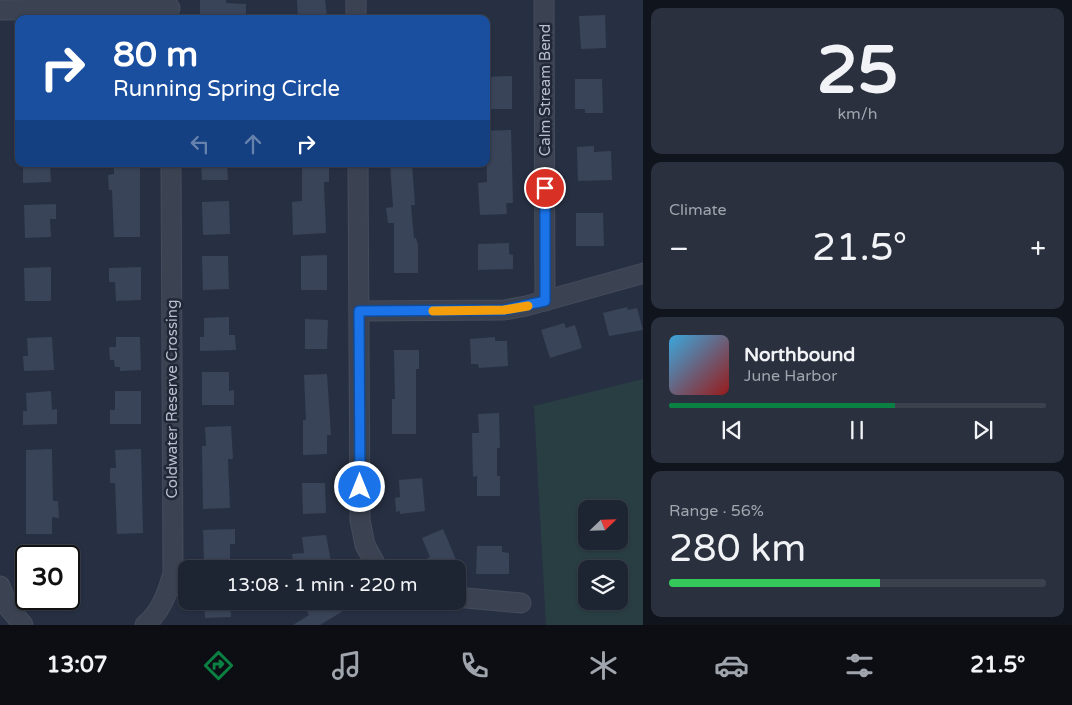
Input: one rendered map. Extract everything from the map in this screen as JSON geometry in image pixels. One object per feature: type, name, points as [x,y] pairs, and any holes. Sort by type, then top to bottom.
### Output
[{"type":"street","points":[[356,0],[356,15]]},
{"type":"street","name":"Calm Stream Bend","points":[[544,0],[545,301]]},
{"type":"street","points":[[0,10],[170,9]]},
{"type":"street","name":"Coldwater Reserve Crossing","points":[[145,625],[160,607],[168,593],[172,573],[171,167]]},
{"type":"street","points":[[358,167],[360,520],[365,545],[373,560]]},
{"type":"street","points":[[359,311],[504,310],[545,301],[643,274]]},
{"type":"street","points":[[0,586],[9,608],[23,625]]},
{"type":"street","points":[[466,598],[521,603]]},
{"type":"green space","points":[[643,379],[643,625],[546,625],[534,406]]},
{"type":"building","points":[[200,0],[226,0],[226,3],[246,4],[246,15],[200,15]]},
{"type":"building","points":[[297,0],[325,0],[327,15],[298,15]]},
{"type":"building","points":[[605,15],[606,48],[581,49],[579,16]]},
{"type":"building","points":[[512,76],[512,109],[490,109],[490,77]]},
{"type":"building","points":[[575,79],[602,79],[603,113],[585,113],[585,109],[575,109]]},
{"type":"building","points":[[511,130],[513,203],[506,203],[507,214],[480,215],[478,183],[487,182],[487,167],[490,167],[490,131]]},
{"type":"building","points":[[594,146],[594,152],[611,151],[612,180],[578,181],[577,147]]},
{"type":"building","points":[[23,167],[50,167],[51,182],[23,183]]},
{"type":"building","points":[[114,167],[140,167],[140,237],[114,237],[112,190],[109,190],[108,175],[114,174]]},
{"type":"building","points":[[201,167],[227,167],[228,180],[202,180]]},
{"type":"building","points":[[302,167],[329,167],[329,182],[324,182],[326,233],[293,235],[292,202],[302,201]]},
{"type":"building","points":[[390,167],[412,167],[415,205],[411,205],[414,238],[416,238],[418,245],[418,273],[394,273],[394,223],[388,223],[386,208],[393,207]]},
{"type":"building","points":[[229,201],[230,234],[203,235],[202,202]]},
{"type":"building","points":[[56,204],[56,219],[50,219],[51,237],[25,238],[24,205]]},
{"type":"building","points":[[576,213],[603,213],[604,246],[576,246]]},
{"type":"building","points":[[509,243],[509,254],[513,255],[513,269],[478,270],[478,244]]},
{"type":"building","points":[[327,255],[327,290],[301,290],[301,256]]},
{"type":"building","points":[[202,256],[228,256],[229,289],[203,290]]},
{"type":"building","points":[[51,267],[51,301],[25,301],[24,268]]},
{"type":"building","points":[[141,267],[141,300],[116,301],[115,282],[109,282],[109,268]]},
{"type":"building","points":[[627,307],[628,310],[637,308],[643,330],[609,336],[603,313]]},
{"type":"building","points":[[229,317],[229,335],[235,335],[236,350],[200,351],[200,337],[204,337],[204,318]]},
{"type":"building","points":[[305,319],[328,320],[327,349],[305,349]]},
{"type":"building","points":[[564,323],[566,328],[575,325],[582,348],[550,358],[541,330]]},
{"type":"building","points":[[52,337],[54,370],[24,371],[23,356],[28,356],[27,338]]},
{"type":"building","points":[[116,337],[140,337],[141,370],[120,371],[120,367],[115,367],[114,360],[110,360],[109,347],[116,347]]},
{"type":"building","points":[[495,337],[495,341],[507,341],[508,366],[479,368],[478,364],[471,364],[470,339]]},
{"type":"building","points":[[394,350],[419,350],[419,369],[416,369],[416,434],[392,434],[392,399],[395,399]]},
{"type":"building","points":[[202,372],[229,372],[229,391],[234,390],[234,405],[202,405]]},
{"type":"building","points":[[327,374],[331,435],[327,435],[327,454],[303,455],[303,420],[306,420],[304,375]]},
{"type":"building","points":[[51,391],[52,410],[57,409],[57,424],[23,425],[23,411],[27,411],[26,393]]},
{"type":"building","points":[[115,391],[141,391],[141,424],[110,424],[110,410],[115,410]]},
{"type":"building","points":[[499,413],[500,448],[497,448],[497,476],[500,476],[500,496],[477,496],[477,476],[473,477],[472,433],[479,433],[478,414]]},
{"type":"building","points":[[231,426],[233,459],[228,459],[230,508],[203,509],[202,446],[206,446],[205,427]]},
{"type":"building","points":[[52,449],[53,501],[58,501],[59,518],[52,517],[52,534],[26,534],[26,450]]},
{"type":"building","points":[[141,449],[143,533],[117,534],[115,483],[110,483],[110,468],[116,468],[115,450]]},
{"type":"building","points":[[422,478],[425,511],[400,514],[400,511],[396,512],[395,498],[400,497],[399,480]]},
{"type":"building","points":[[302,483],[325,483],[326,513],[303,514]]},
{"type":"building","points":[[235,529],[235,544],[230,544],[230,560],[204,560],[203,530]]},
{"type":"building","points":[[443,529],[456,560],[428,560],[427,558],[430,557],[422,538]]},
{"type":"building","points":[[326,535],[331,560],[293,560],[292,554],[304,553],[302,537]]},
{"type":"building","points":[[477,546],[502,546],[502,552],[509,553],[509,574],[476,574]]},
{"type":"building","points":[[205,610],[231,610],[231,617],[205,618]]},
{"type":"building","points":[[306,610],[343,611],[320,625],[293,625],[309,615]]},
{"type":"slow traffic","points":[[433,311],[504,310],[528,306]]},
{"type":"route","points":[[360,487],[359,311],[504,310],[545,301],[545,188]]}]
